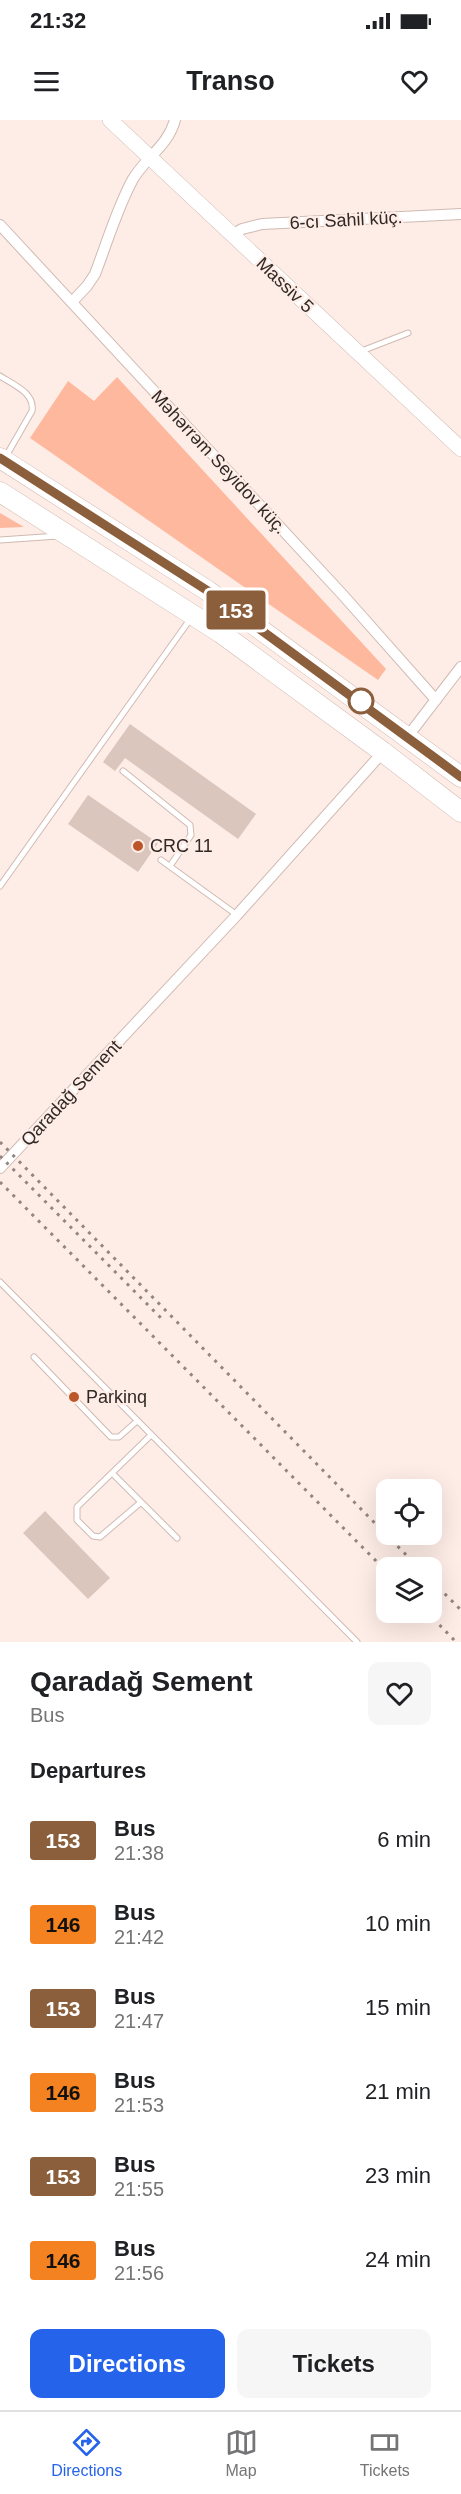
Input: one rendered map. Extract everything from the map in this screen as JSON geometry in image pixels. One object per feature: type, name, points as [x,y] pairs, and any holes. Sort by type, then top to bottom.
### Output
[{"type":"highway","points":[[2,459],[208,591],[461,777]]},
{"type":"highway","points":[[0,492],[193,614],[383,752],[461,812]]},
{"type":"street","name":"Massiv 5","points":[[110,120],[460,446]]},
{"type":"street","points":[[72,303],[95,274],[131,183],[140,168],[167,140],[175,120]]},
{"type":"street","name":"6-cı Sahil küç.","points":[[233,234],[262,224],[461,214]]},
{"type":"street","name":"Məhərrəm Seyidov küç.","points":[[0,225],[342,594],[436,700]]},
{"type":"street","points":[[408,736],[461,667]]},
{"type":"street","name":"Qaradağ Sement","points":[[0,1167],[237,915],[383,752]]},
{"type":"lane","points":[[357,352],[408,333]]},
{"type":"lane","points":[[0,376],[30,396],[34,402],[32,411],[2,459]]},
{"type":"lane","points":[[0,540],[69,535]]},
{"type":"lane","points":[[0,886],[193,614]]},
{"type":"lane","points":[[123,771],[190,825],[190,835],[170,866]]},
{"type":"lane","points":[[161,860],[237,915]]},
{"type":"lane","points":[[0,1282],[357,1642]]},
{"type":"lane","points":[[34,1357],[111,1437],[119,1437],[138,1421]]},
{"type":"lane","points":[[140,1503],[100,1537],[93,1536],[77,1520],[77,1507],[151,1435]]},
{"type":"lane","points":[[112,1473],[177,1538]]},
{"type":"shaded area","points":[[117,377],[386,669],[378,680],[30,438],[68,381],[94,401]]},
{"type":"shaded area","points":[[0,513],[24,527],[0,528]]},
{"type":"building","points":[[130,724],[256,814],[238,839],[125,758],[115,771],[103,762]]},
{"type":"building","points":[[88,795],[158,843],[138,872],[68,824]]},
{"type":"building","points":[[45,1511],[110,1578],[88,1599],[23,1533]]},
{"type":"railway","points":[[0,1142],[408,1557]]},
{"type":"railway","points":[[0,1156],[161,1318]]},
{"type":"railway","points":[[0,1182],[376,1561]]},
{"type":"railway","points":[[442,1591],[461,1610]]},
{"type":"railway","points":[[438,1623],[456,1642]]},
{"type":"bus line","name":"153","points":[[0,458],[208,591],[298,654],[461,777]]},
{"type":"place","name":"CRC 11","points":[[138,846]]},
{"type":"place","name":"Parkinq","points":[[74,1397]]}]
